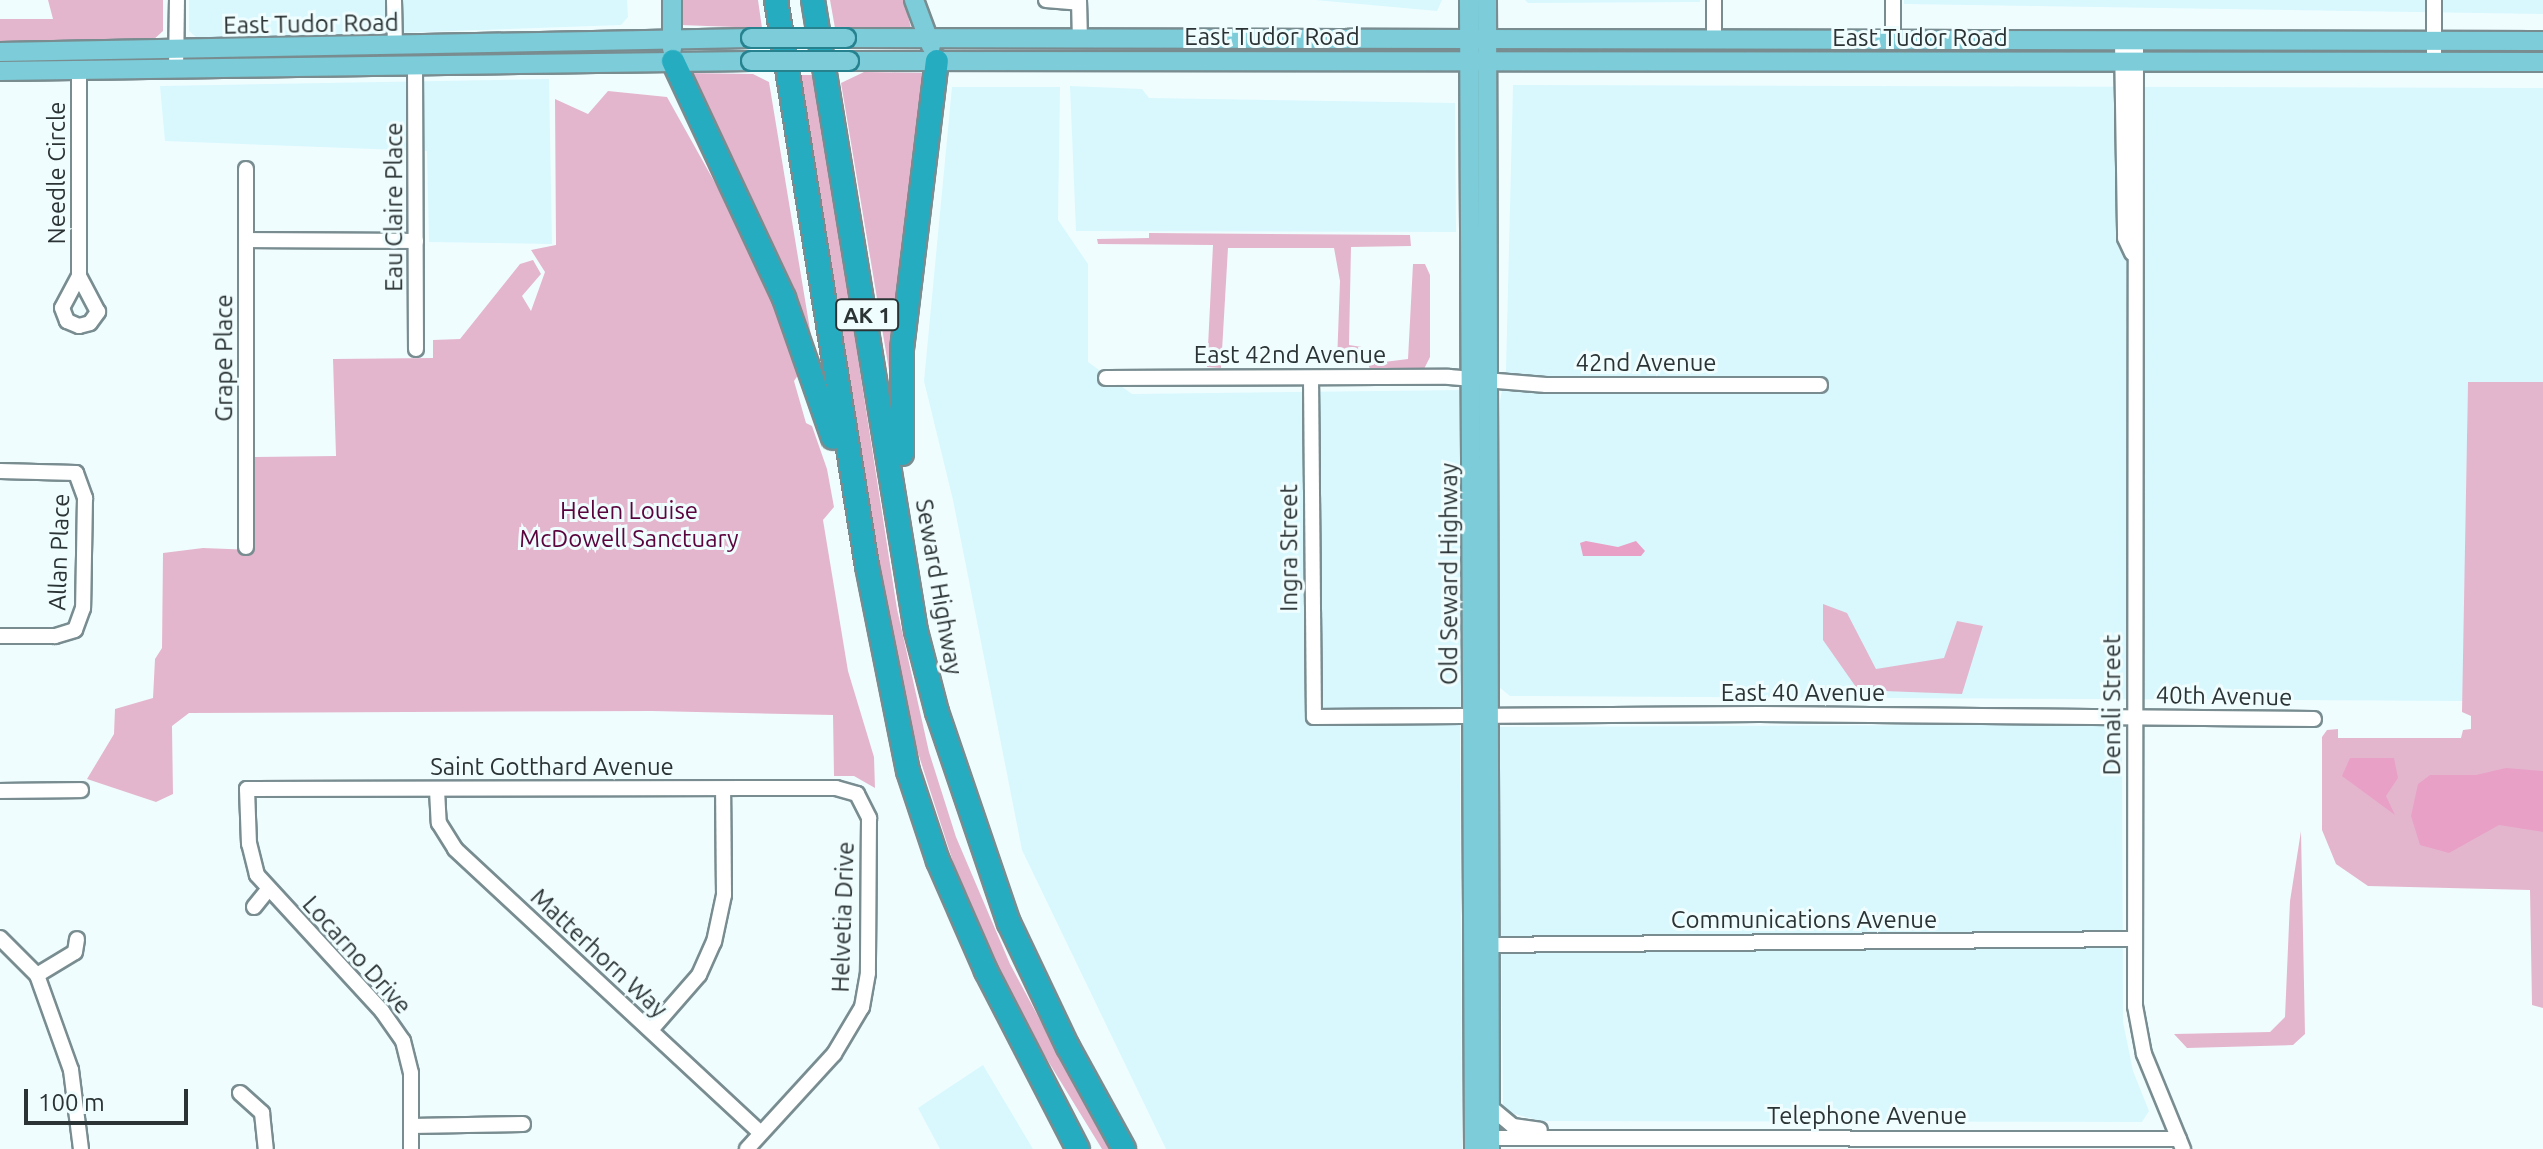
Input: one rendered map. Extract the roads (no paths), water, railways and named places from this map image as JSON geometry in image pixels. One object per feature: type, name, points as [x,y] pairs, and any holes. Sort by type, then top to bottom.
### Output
[{"type":"highway","name":"AK 1","points":[[776,0],[867,566],[908,771],[938,861],[986,971],[1078,1149]]},
{"type":"highway","name":"Seward Highway","points":[[813,0],[916,631],[937,712],[1009,923],[1068,1047],[1124,1149]]},
{"type":"highway","points":[[672,50],[784,298],[830,425],[867,566]]},
{"type":"highway","points":[[916,631],[901,437],[902,349],[937,61]]},
{"type":"main road","points":[[672,0],[672,50]]},
{"type":"main road","points":[[914,0],[937,61]]},
{"type":"main road","name":"Old Seward Highway","points":[[1469,0],[1478,40]]},
{"type":"main road","name":"Old Seward Highway","points":[[1485,1145],[1489,1105],[1482,945],[1478,40],[1487,0]]},
{"type":"main road","name":"East Tudor Road","points":[[0,71],[415,65],[672,50],[751,38],[2543,41]]},
{"type":"main road","name":"East Tudor Road","points":[[0,52],[395,46],[672,50],[751,61],[2543,62]]},
{"type":"main road","name":"Old Seward Highway","points":[[1482,945],[1475,1064],[1485,1145]]},
{"type":"street","points":[[176,70],[177,0]]},
{"type":"street","points":[[394,0],[395,46]]},
{"type":"street","points":[[1046,0],[1079,2],[1080,40]]},
{"type":"street","points":[[1714,0],[1714,40]]},
{"type":"street","points":[[1893,0],[1893,40]]},
{"type":"street","points":[[2434,0],[2434,63]]},
{"type":"street","name":"Denali Street","points":[[2129,40],[2125,238],[2132,253],[2135,1006],[2144,1054],[2181,1144]]},
{"type":"street","name":"Eau Claire Place","points":[[415,65],[416,349]]},
{"type":"street","name":"Needle Circle","points":[[79,71],[79,276]]},
{"type":"street","name":"Grape Place","points":[[246,169],[246,547]]},
{"type":"street","points":[[246,240],[416,241]]},
{"type":"street","name":"East 42nd Avenue","points":[[1106,378],[1449,377],[1481,382]]},
{"type":"street","name":"Ingra Street","points":[[1311,378],[1314,717]]},
{"type":"street","name":"42nd Avenue","points":[[1481,382],[1820,385]]},
{"type":"street","name":"Allan Place","points":[[0,471],[57,470],[80,476],[85,498],[83,608],[75,630],[55,636],[0,636]]},
{"type":"street","name":"East 40 Avenue","points":[[1314,717],[2134,716]]},
{"type":"street","name":"40th Avenue","points":[[2134,716],[2314,719]]},
{"type":"street","name":"Saint Gotthard Avenue","points":[[247,789],[836,788],[857,794]]},
{"type":"street","name":"Locarno Drive","points":[[247,789],[252,858],[268,890],[395,1027],[409,1056],[411,1149]]},
{"type":"street","points":[[651,1030],[699,975],[714,942],[724,895],[723,789]]},
{"type":"street","points":[[0,791],[81,790]]},
{"type":"street","name":"Matterhorn Way","points":[[437,790],[439,823],[455,849],[761,1133]]},
{"type":"street","name":"Helvetia Drive","points":[[747,1149],[834,1054],[862,1007],[868,973],[869,818],[857,794]]},
{"type":"street","name":"Locarno Drive","points":[[254,907],[268,890]]},
{"type":"street","points":[[0,938],[37,975],[71,1070],[81,1149]]},
{"type":"street","points":[[37,975],[75,952],[77,939]]},
{"type":"street","name":"Communications Avenue","points":[[1482,945],[2134,939]]},
{"type":"street","points":[[240,1093],[262,1113],[266,1149]]},
{"type":"street","name":"Telephone Avenue","points":[[1489,1105],[1495,1116],[1513,1126],[1555,1137]]},
{"type":"street","points":[[411,1126],[523,1124]]},
{"type":"street","name":"Telephone Avenue","points":[[1485,1145],[1555,1137],[2181,1144]]},
{"type":"park label","name":"Helen Louise McDowell Sanctuary","points":[[629,525]]}]
